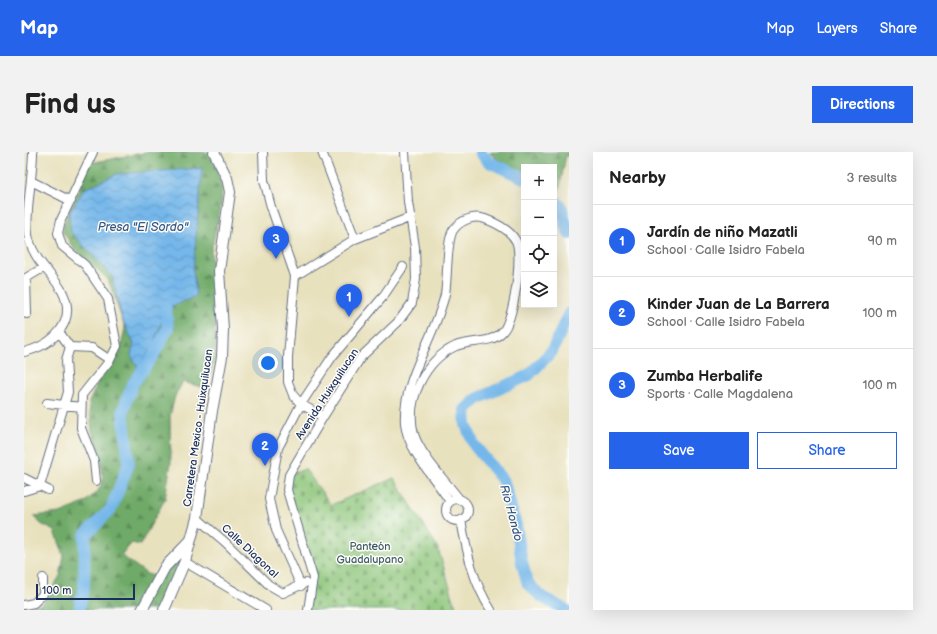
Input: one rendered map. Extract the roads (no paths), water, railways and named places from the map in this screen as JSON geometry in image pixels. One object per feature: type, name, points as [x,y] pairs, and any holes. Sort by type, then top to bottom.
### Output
[{"type":"main road","name":"Carretera Mexico - Huixquilucan","points":[[164,610],[185,562],[192,540],[197,518],[212,411],[222,357],[223,329],[219,271],[230,192],[228,178],[214,152]]},
{"type":"main road","points":[[142,610],[165,567],[192,540]]},
{"type":"street","points":[[24,352],[39,348],[60,333],[66,316],[66,299],[61,289],[43,268],[29,239],[28,220],[33,152]]},
{"type":"street","points":[[93,152],[61,220],[58,233],[62,246],[85,265],[108,299],[117,346],[110,360],[82,395],[81,428],[94,461],[96,481]]},
{"type":"street","points":[[263,152],[264,180],[271,207],[295,276],[288,357],[288,382],[293,395],[301,404],[323,417]]},
{"type":"street","points":[[322,152],[356,239]]},
{"type":"street","name":"Avenida Huixquilucan","points":[[308,610],[313,578],[288,490],[289,476],[323,417],[362,357],[398,322],[412,303],[416,279],[415,247],[405,152]]},
{"type":"street","points":[[31,181],[71,200]]},
{"type":"street","points":[[295,276],[356,239],[411,217]]},
{"type":"street","points":[[450,502],[416,453],[409,438],[406,425],[405,406],[423,353],[440,311],[448,275],[449,240],[453,229],[461,222],[471,218],[481,218],[493,222],[506,230],[515,240],[520,253],[511,316],[507,326],[501,333],[490,340],[469,342],[443,353],[429,367],[419,385],[413,403],[412,419],[421,449],[460,500],[466,503],[468,509],[466,516],[461,520],[454,521],[448,517],[446,507],[450,502],[460,500]]},
{"type":"street","points":[[301,586],[276,530],[269,498],[278,448],[301,404],[332,357],[382,298],[403,267]]},
{"type":"street","points":[[26,314],[26,278],[43,268]]},
{"type":"street","points":[[60,333],[70,346],[92,348],[110,360]]},
{"type":"street","points":[[40,486],[68,392],[66,360],[70,346]]},
{"type":"street","points":[[47,403],[81,407]]},
{"type":"street","points":[[24,478],[48,490]]},
{"type":"street","points":[[24,491],[40,486]]},
{"type":"street","name":"Calle Diagonal","points":[[197,518],[225,542],[269,585],[283,593],[301,586],[313,578]]},
{"type":"street","points":[[461,520],[467,554],[475,581],[491,610]]},
{"type":"street","points":[[185,562],[266,610]]},
{"type":"street","points":[[24,605],[34,604],[43,594],[43,578]]},
{"type":"water","name":"Presa \"El Sordo\"","points":[[202,168],[193,270],[196,296],[166,309],[154,343],[138,368],[131,355],[134,344],[122,319],[112,276],[71,232],[69,214],[84,189],[117,174]]},
{"type":"waterway","name":"Rio Hondo","points":[[480,152],[489,162],[521,177]]},
{"type":"waterway","name":"Rio Hondo","points":[[555,200],[561,206],[569,234]]},
{"type":"waterway","points":[[79,610],[84,587],[85,535],[111,509],[129,463],[123,411],[132,385],[153,356],[168,328],[166,309]]},
{"type":"waterway","name":"Rio Hondo","points":[[566,610],[542,597],[528,584],[522,563],[516,525],[504,482],[474,445],[466,425],[465,410],[477,399],[529,375],[552,351],[569,313]]},
{"type":"place","name":"Zumba Herbalife","points":[[276,259]]},
{"type":"place","name":"Jardín de niño Mazatli","points":[[349,317]]},
{"type":"place","name":"Kinder Juan de La Barrera","points":[[265,466]]},
{"type":"park label","name":"Panteón Guadalupano","points":[[370,552]]}]
